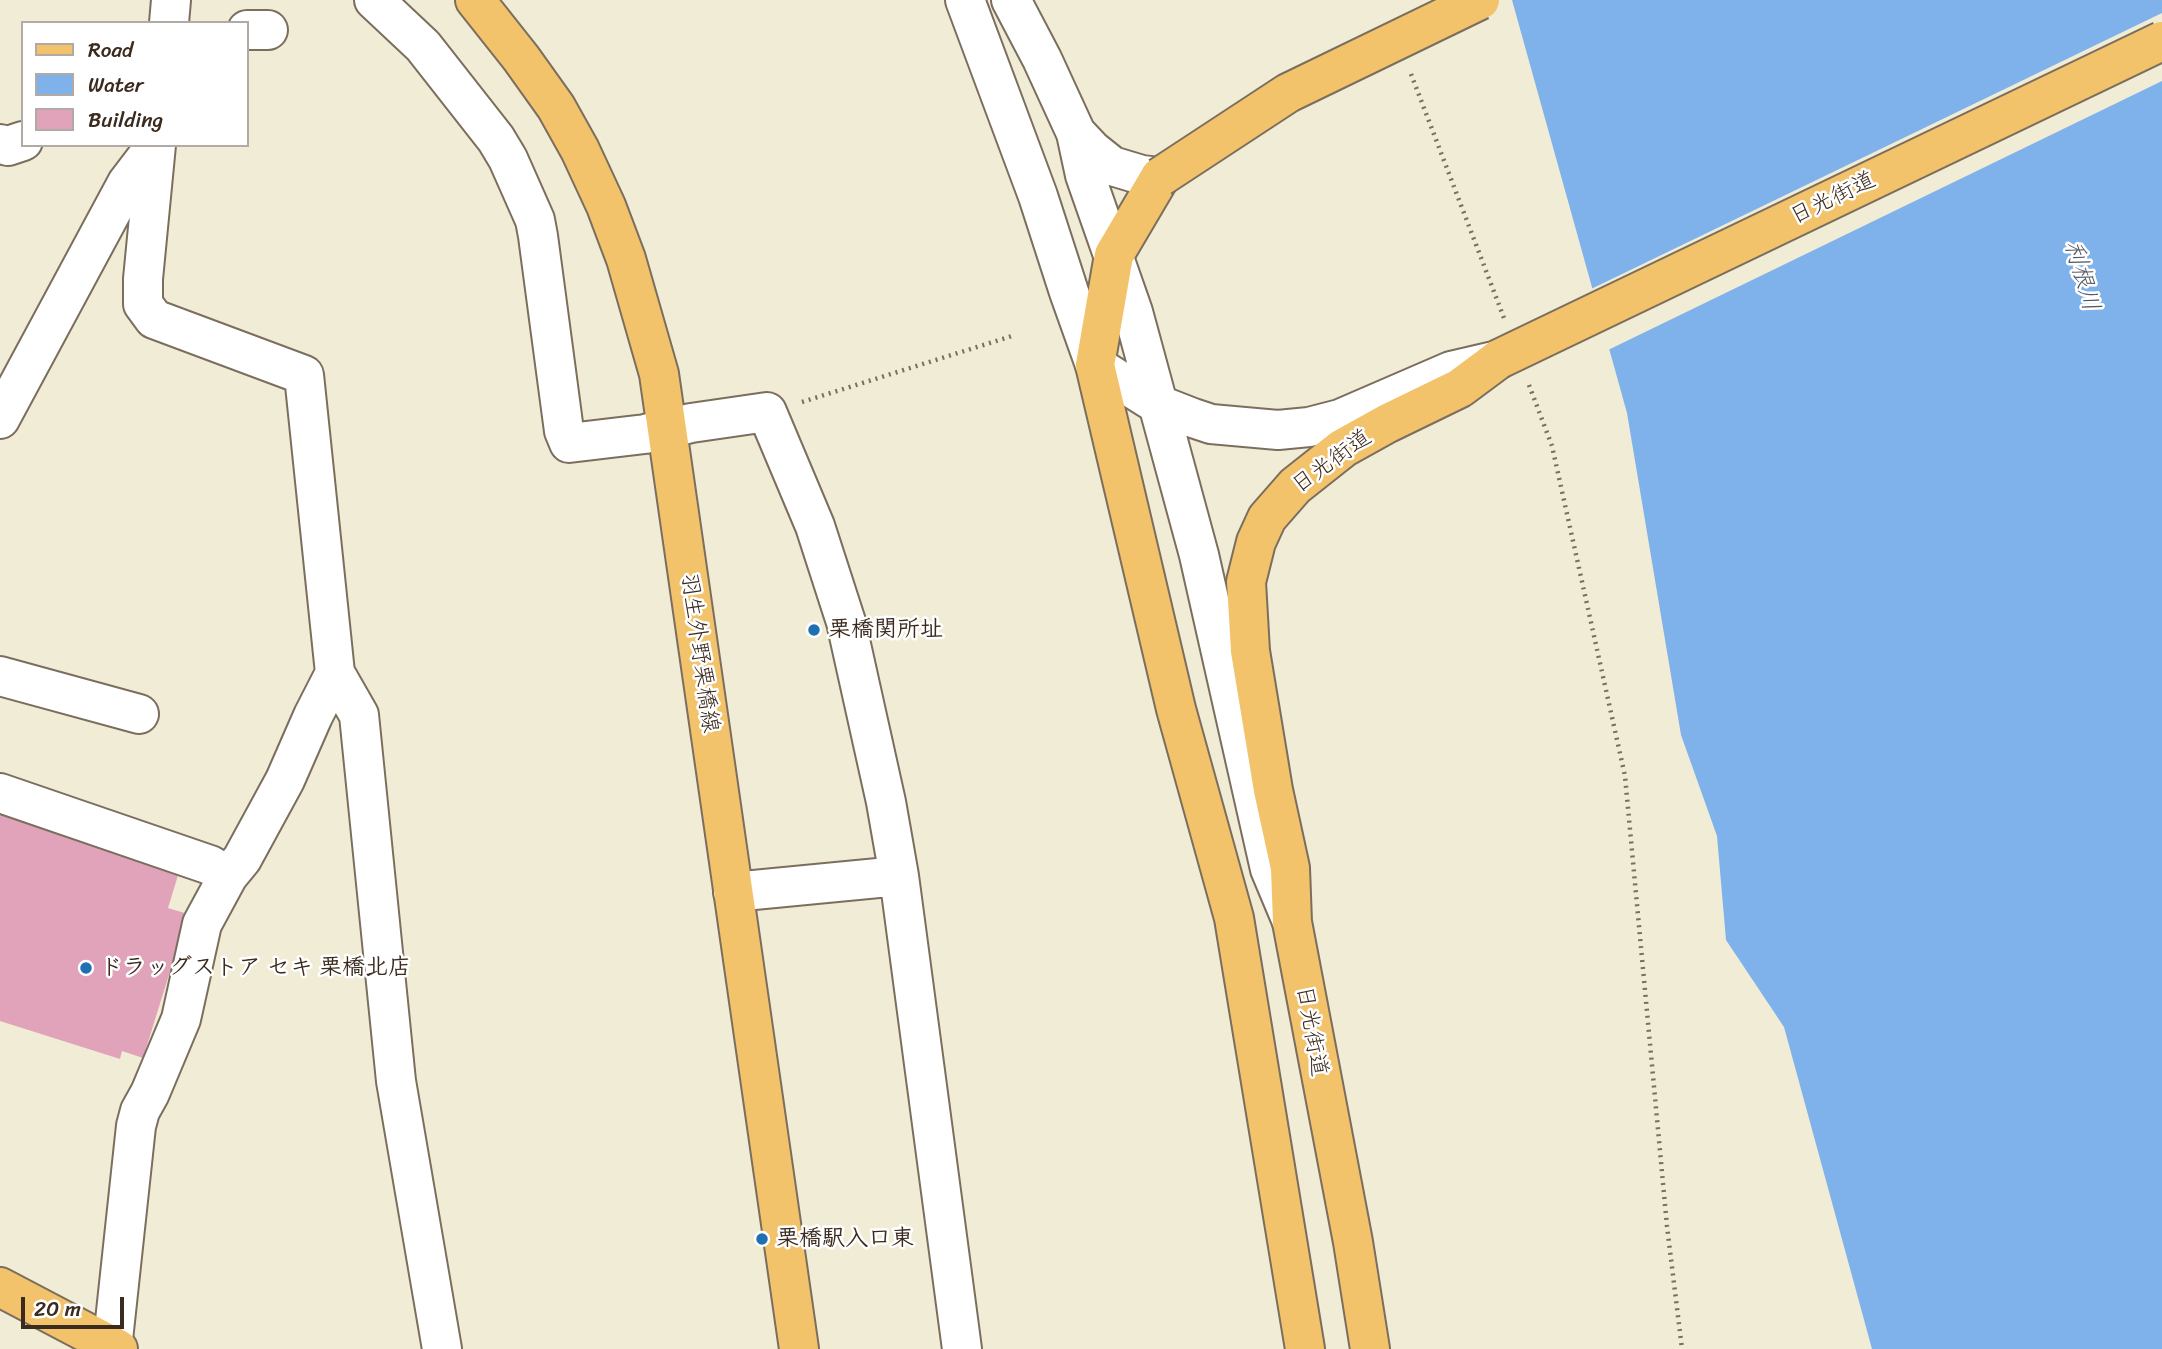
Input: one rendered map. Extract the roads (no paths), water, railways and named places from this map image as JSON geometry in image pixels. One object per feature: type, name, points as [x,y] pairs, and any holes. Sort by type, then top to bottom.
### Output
[{"type":"main road","name":"羽生外野栗橋線","points":[[475,0],[556,107],[580,150],[606,206],[626,260],[659,374],[799,1349]]},
{"type":"main road","points":[[1305,1349],[1234,918],[1176,709],[1095,365],[1114,255],[1160,177],[1288,93],[1480,0]]},
{"type":"main road","name":"日光街道","points":[[1370,1349],[1353,1242],[1292,922],[1290,868],[1273,790],[1250,651],[1246,582],[1256,542],[1267,518],[1317,467],[1343,448],[1460,388],[1512,356],[2162,41]]},
{"type":"main road","points":[[0,1287],[114,1348]]},
{"type":"street","points":[[169,21],[172,0]]},
{"type":"street","points":[[374,0],[423,46],[496,139],[535,220],[564,431],[569,443],[645,434],[768,412],[815,526],[846,622],[886,802],[899,876],[962,1349]]},
{"type":"street","points":[[965,0],[1038,196],[1095,365],[1157,404],[1212,424],[1264,430],[1309,427],[1340,419],[1451,371],[1512,356]]},
{"type":"street","points":[[1012,0],[1076,133],[1085,175],[1133,312],[1199,555],[1270,869],[1292,922]]},
{"type":"street","points":[[1076,133],[1112,166],[1160,177]]},
{"type":"street","points":[[0,144],[8,146],[21,142]]},
{"type":"street","points":[[0,419],[10,379],[127,183],[154,147]]},
{"type":"street","points":[[156,147],[143,279],[144,304],[154,319],[304,375],[335,673],[359,715],[396,1081],[442,1349]]},
{"type":"street","points":[[114,1348],[136,1126],[140,1111],[181,1019],[202,924],[228,876],[242,859],[285,780],[335,673]]},
{"type":"street","points":[[0,676],[139,714]]},
{"type":"street","points":[[0,793],[210,865],[228,876]]},
{"type":"street","points":[[733,892],[899,876]]},
{"type":"water","name":"利根川","points":[[1512,0],[2162,0],[2162,1349],[1872,1349],[1784,1027],[1726,940],[1717,836],[1681,735],[1627,413]]},
{"type":"place","name":"栗橋関所址","points":[[814,630]]},
{"type":"place","name":"ドラッグストア セキ 栗橋北店","points":[[86,968]]},
{"type":"place","name":"栗橋駅入口東","points":[[762,1239]]}]
